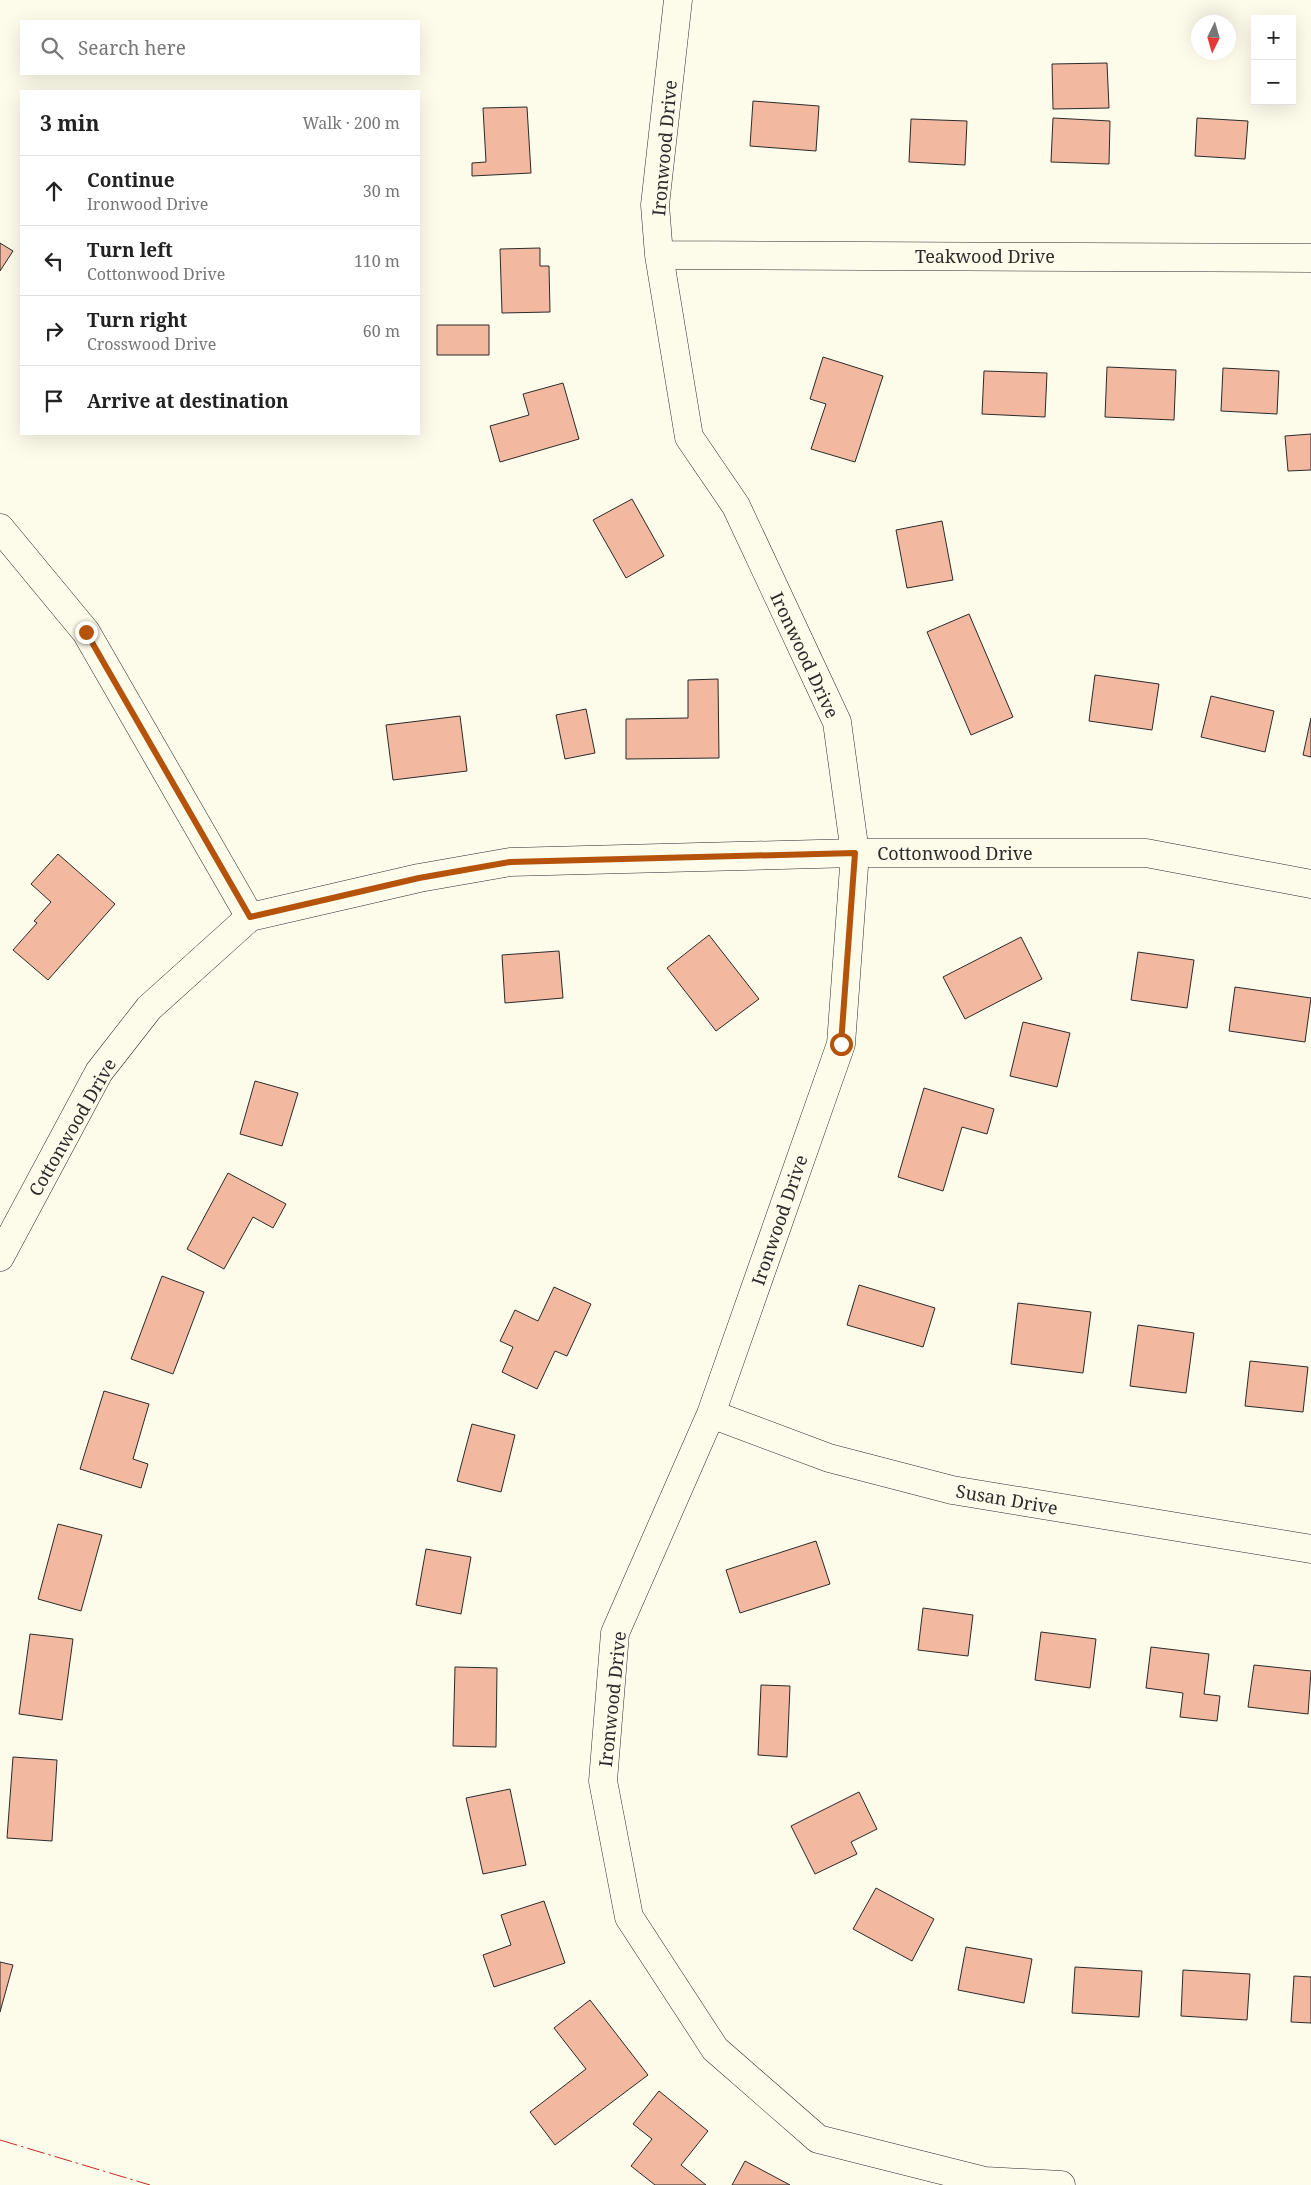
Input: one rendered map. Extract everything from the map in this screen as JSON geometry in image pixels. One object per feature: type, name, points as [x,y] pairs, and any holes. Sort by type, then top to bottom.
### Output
[{"type":"street","name":"Ironwood Drive","points":[[678,0],[655,205],[659,255],[689,437],[736,506],[837,722],[855,853],[841,1044],[711,1414],[615,1633],[603,1781],[629,1917],[715,2049],[818,2138],[985,2181],[1061,2185]]},
{"type":"street","name":"Teakwood Drive","points":[[659,255],[1311,258]]},
{"type":"street","points":[[0,528],[86,632],[250,917]]},
{"type":"street","name":"Cottonwood Drive","points":[[0,1257],[99,1072],[149,1008],[250,917],[419,878],[510,862],[855,853],[1146,853],[1311,884]]},
{"type":"street","name":"Susan Drive","points":[[711,1414],[829,1458],[952,1490],[1311,1549]]},
{"type":"building","points":[[1107,63],[1109,108],[1053,109],[1052,64]]},
{"type":"building","points":[[753,101],[819,106],[816,151],[750,146]]},
{"type":"building","points":[[527,107],[531,173],[472,176],[472,163],[486,162],[483,108]]},
{"type":"building","points":[[1053,118],[1110,121],[1109,164],[1051,162]]},
{"type":"building","points":[[1197,118],[1248,121],[1245,159],[1195,156]]},
{"type":"building","points":[[911,119],[967,121],[965,165],[909,162]]},
{"type":"building","points":[[0,243],[13,251],[0,271]]},
{"type":"building","points":[[540,248],[540,266],[549,266],[550,312],[502,313],[500,249]]},
{"type":"building","points":[[437,325],[489,325],[489,355],[437,355]]},
{"type":"building","points":[[823,357],[883,376],[855,462],[811,449],[826,404],[810,399]]},
{"type":"building","points":[[1107,367],[1176,370],[1174,420],[1105,417]]},
{"type":"building","points":[[1223,368],[1279,371],[1277,414],[1221,411]]},
{"type":"building","points":[[984,371],[1047,373],[1045,417],[982,414]]},
{"type":"building","points":[[563,383],[579,439],[500,462],[490,426],[529,415],[523,394]]},
{"type":"building","points":[[1311,434],[1311,470],[1288,471],[1285,436]]},
{"type":"building","points":[[632,499],[664,556],[626,578],[593,520]]},
{"type":"building","points":[[942,521],[953,580],[907,588],[896,530]]},
{"type":"building","points":[[969,614],[1013,717],[971,735],[927,632]]},
{"type":"building","points":[[1095,675],[1159,684],[1152,730],[1089,721]]},
{"type":"building","points":[[718,679],[719,758],[626,759],[626,719],[688,718],[688,680]]},
{"type":"building","points":[[1211,696],[1274,711],[1265,752],[1201,737]]},
{"type":"building","points":[[586,709],[595,753],[565,759],[556,715]]},
{"type":"building","points":[[460,716],[467,771],[393,780],[386,725]]},
{"type":"building","points":[[1311,718],[1311,757],[1303,755]]},
{"type":"building","points":[[58,854],[115,904],[48,980],[13,950],[37,923],[34,921],[51,902],[31,884]]},
{"type":"building","points":[[709,935],[759,999],[716,1031],[667,968]]},
{"type":"building","points":[[1021,937],[1042,979],[965,1019],[943,977]]},
{"type":"building","points":[[559,951],[563,998],[505,1003],[502,955]]},
{"type":"building","points":[[1138,952],[1194,960],[1187,1008],[1131,1000]]},
{"type":"building","points":[[1235,987],[1311,998],[1305,1042],[1229,1031]]},
{"type":"building","points":[[1023,1022],[1070,1033],[1057,1087],[1010,1076]]},
{"type":"building","points":[[255,1081],[298,1093],[282,1146],[240,1134]]},
{"type":"building","points":[[924,1088],[994,1109],[987,1134],[962,1127],[943,1191],[898,1177]]},
{"type":"building","points":[[228,1173],[286,1204],[273,1228],[253,1217],[224,1269],[187,1249]]},
{"type":"building","points":[[162,1276],[204,1292],[173,1374],[131,1359]]},
{"type":"building","points":[[859,1285],[935,1308],[923,1347],[847,1325]]},
{"type":"building","points":[[554,1287],[591,1304],[567,1356],[555,1351],[537,1389],[502,1372],[513,1347],[500,1341],[515,1310],[538,1321]]},
{"type":"building","points":[[1018,1303],[1091,1312],[1083,1373],[1011,1364]]},
{"type":"building","points":[[1138,1325],[1194,1333],[1186,1393],[1130,1386]]},
{"type":"building","points":[[1250,1361],[1308,1367],[1303,1412],[1245,1406]]},
{"type":"building","points":[[104,1391],[149,1404],[133,1459],[148,1464],[141,1488],[80,1469]]},
{"type":"building","points":[[472,1424],[515,1435],[501,1492],[457,1481]]},
{"type":"building","points":[[58,1524],[102,1535],[81,1611],[38,1599]]},
{"type":"building","points":[[816,1541],[830,1584],[740,1613],[726,1570]]},
{"type":"building","points":[[426,1549],[471,1557],[461,1614],[416,1605]]},
{"type":"building","points":[[923,1608],[973,1615],[968,1656],[918,1650]]},
{"type":"building","points":[[1041,1632],[1096,1639],[1090,1688],[1035,1680]]},
{"type":"building","points":[[30,1634],[73,1639],[62,1720],[19,1714]]},
{"type":"building","points":[[1151,1647],[1209,1654],[1204,1694],[1220,1696],[1217,1721],[1180,1717],[1183,1693],[1146,1688]]},
{"type":"building","points":[[1254,1665],[1311,1671],[1308,1714],[1248,1707]]},
{"type":"building","points":[[455,1667],[497,1668],[496,1747],[453,1746]]},
{"type":"building","points":[[761,1685],[790,1686],[787,1757],[758,1755]]},
{"type":"building","points":[[13,1757],[57,1760],[52,1841],[7,1838]]},
{"type":"building","points":[[510,1789],[526,1865],[483,1874],[466,1798]]},
{"type":"building","points":[[859,1792],[877,1829],[851,1842],[857,1854],[815,1874],[791,1826]]},
{"type":"building","points":[[876,1888],[934,1919],[912,1961],[853,1929]]},
{"type":"building","points":[[544,1901],[565,1963],[494,1987],[483,1955],[511,1945],[501,1915]]},
{"type":"building","points":[[966,1947],[1032,1959],[1024,2003],[958,1990]]},
{"type":"building","points":[[0,1962],[13,1965],[0,2012]]},
{"type":"building","points":[[1075,1967],[1142,1971],[1139,2017],[1072,2013]]},
{"type":"building","points":[[1183,1970],[1250,1974],[1247,2020],[1181,2016]]},
{"type":"building","points":[[1294,1976],[1311,1977],[1311,2023],[1291,2022]]},
{"type":"building","points":[[590,2000],[648,2075],[555,2145],[530,2112],[586,2069],[554,2028]]},
{"type":"building","points":[[659,2091],[708,2131],[681,2165],[706,2185],[655,2185],[631,2166],[652,2139],[633,2124]]},
{"type":"building","points":[[745,2161],[790,2185],[732,2185]]},
{"type":"power","points":[[0,2140],[150,2185]]},
{"type":"route","points":[[86,632],[250,917],[419,878],[510,862],[855,853],[841,1044]]}]
